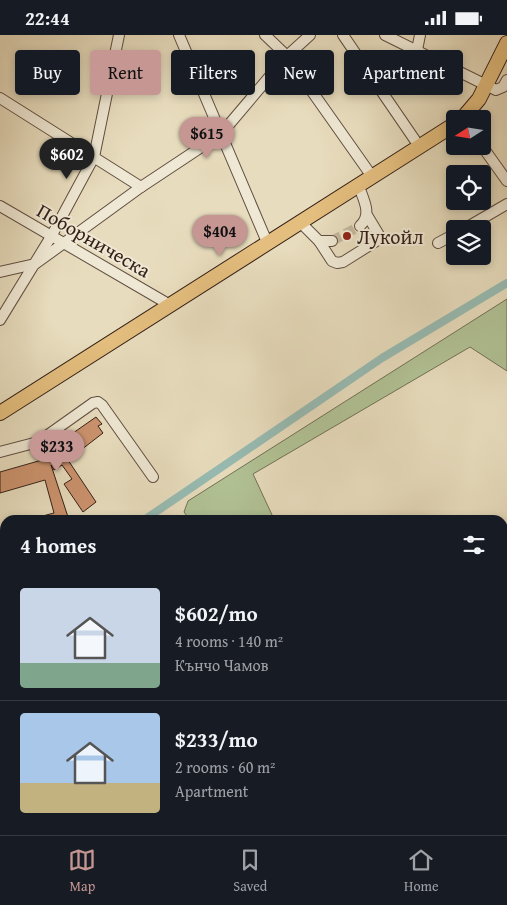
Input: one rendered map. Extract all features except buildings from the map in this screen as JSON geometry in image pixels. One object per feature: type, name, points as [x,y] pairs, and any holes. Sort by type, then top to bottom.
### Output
[{"type":"main road","points":[[470,110],[479,99],[507,43]]},
{"type":"main road","points":[[0,413],[446,130]]},
{"type":"street","points":[[0,319],[52,235],[94,157],[119,35]]},
{"type":"street","points":[[180,35],[267,242]]},
{"type":"street","points":[[265,35],[281,50]]},
{"type":"street","points":[[294,50],[309,36],[320,35]]},
{"type":"street","points":[[343,35],[419,146]]},
{"type":"street","points":[[385,35],[417,50],[420,35]]},
{"type":"street","points":[[463,73],[496,90],[500,89],[507,80]]},
{"type":"street","points":[[0,272],[35,264],[141,187],[221,134],[265,82]]},
{"type":"street","points":[[315,95],[372,175]]},
{"type":"street","points":[[0,98],[141,187]]},
{"type":"street","points":[[488,155],[507,181]]},
{"type":"street","points":[[301,223],[319,241],[332,261],[337,263],[343,262],[378,241],[379,235],[368,215],[358,185]]},
{"type":"street","points":[[479,220],[507,204]]},
{"type":"street","name":"Поборническа","points":[[0,206],[170,305]]},
{"type":"street","points":[[360,226],[368,215]]},
{"type":"street","points":[[438,243],[446,239]]},
{"type":"street","points":[[319,241],[332,241]]},
{"type":"street","points":[[0,453],[38,442],[93,403],[98,402],[152,477]]},
{"type":"green space","points":[[507,299],[507,371],[470,347],[253,474],[272,515],[186,515],[184,512],[188,501]]},
{"type":"waterway","points":[[151,515],[382,358],[507,283]]},
{"type":"tunnel","points":[[332,241],[360,226]]},
{"type":"place","name":"Лукойл","points":[[347,236]]}]
